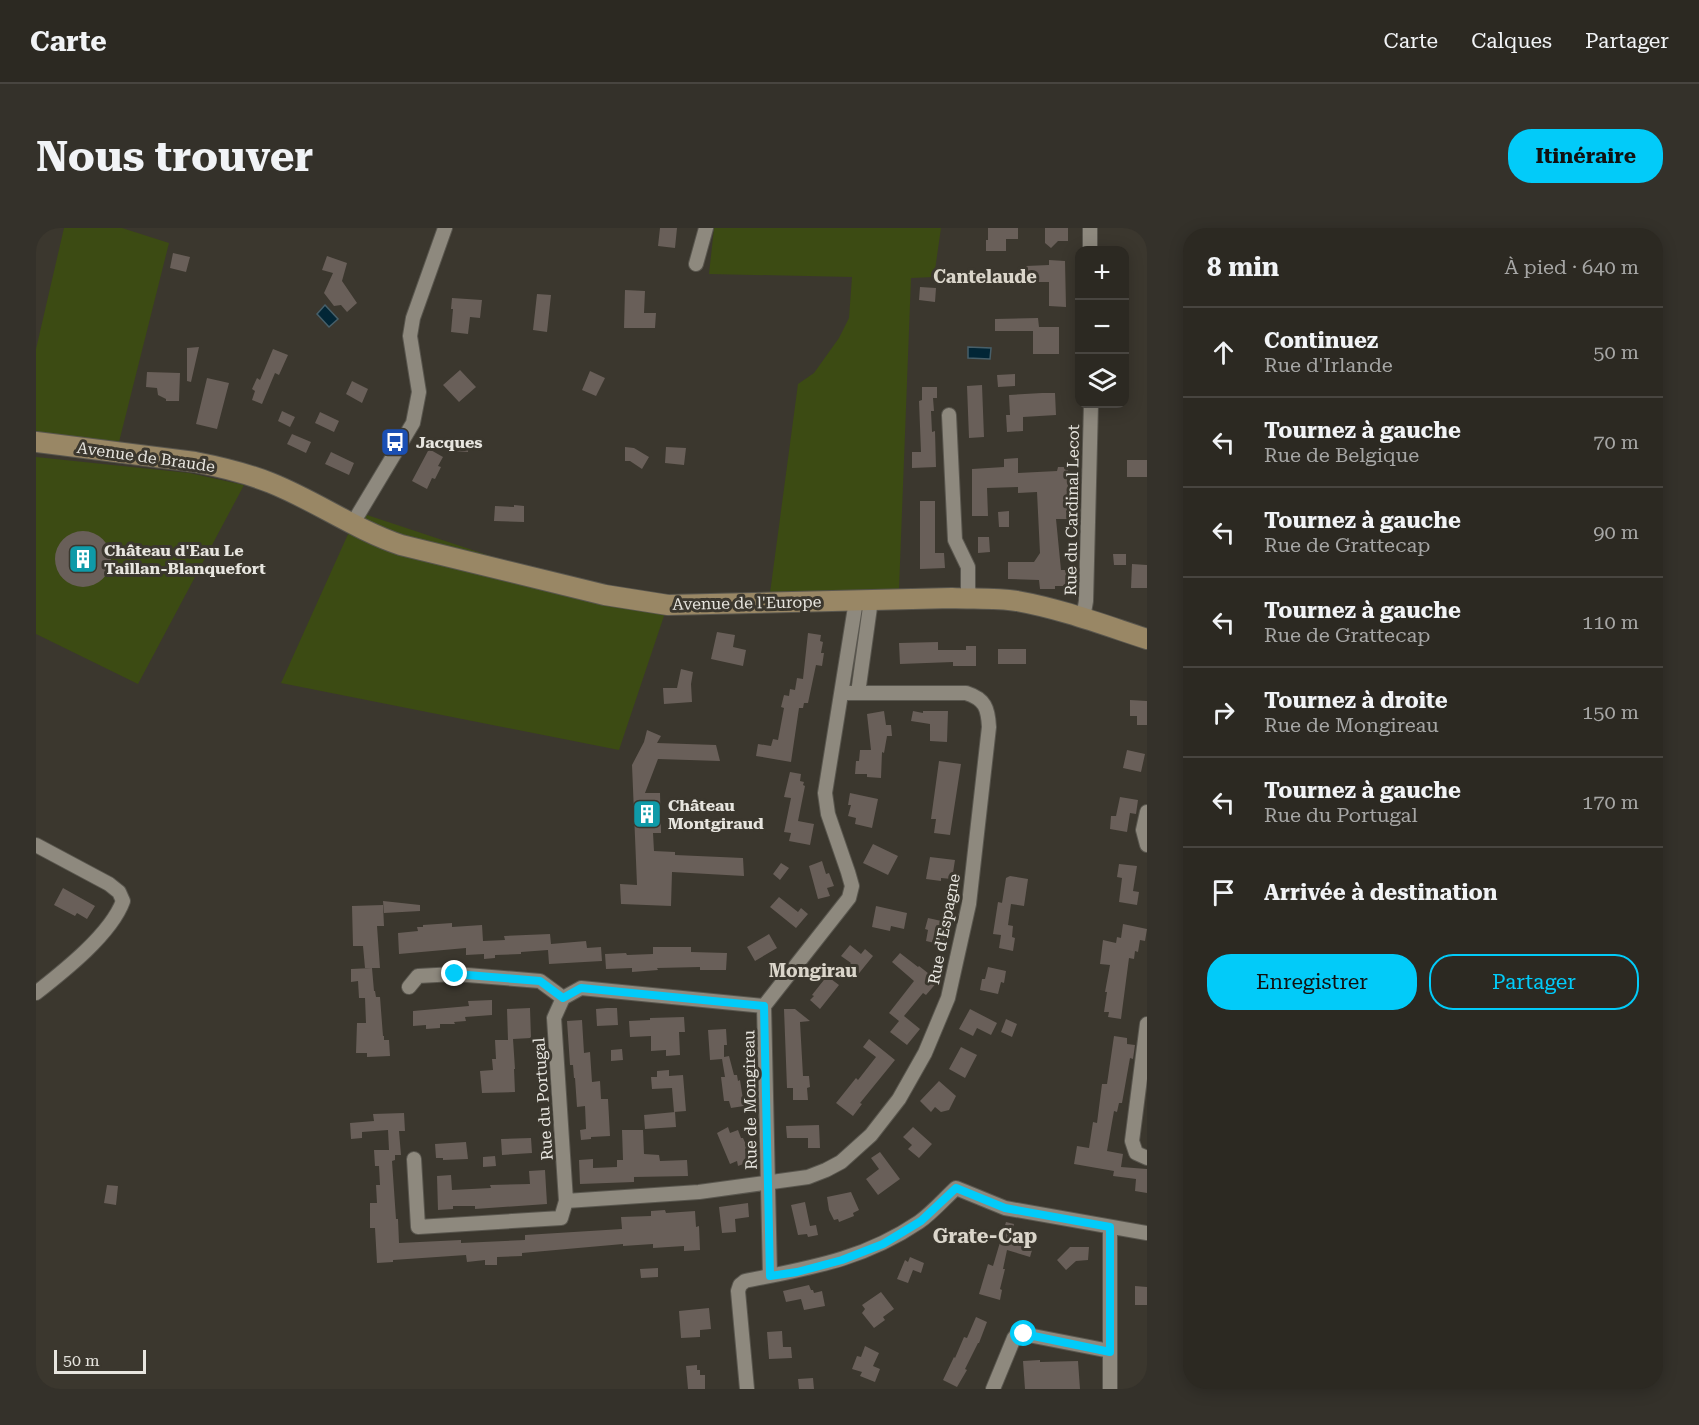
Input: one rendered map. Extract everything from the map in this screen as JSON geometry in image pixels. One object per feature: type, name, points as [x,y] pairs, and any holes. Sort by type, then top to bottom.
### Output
[{"type":"street","points":[[353,523],[413,423],[419,392],[410,336],[413,318],[445,228]]},
{"type":"street","points":[[696,264],[706,228]]},
{"type":"street","points":[[1090,228],[1090,246]]},
{"type":"street","name":"Rue du Cardinal Lecot","points":[[1083,618],[1086,601],[1091,408]]},
{"type":"street","points":[[949,415],[955,540],[968,567],[968,588],[971,598]]},
{"type":"street","name":"Avenue de Braude","points":[[36,442],[220,467],[271,483],[353,523]]},
{"type":"street","name":"Avenue de l'Europe","points":[[353,523],[376,536],[401,545],[605,595],[643,602],[668,605],[971,598],[1015,601],[1083,618],[1147,639]]},
{"type":"street","points":[[858,693],[864,601]]},
{"type":"street","name":"Rue de Mongireau","points":[[770,1276],[764,1006],[849,898],[852,886],[828,814],[825,793],[842,693],[864,601]]},
{"type":"street","name":"Rue d'Espagne","points":[[768,1182],[808,1177],[841,1161],[871,1135],[899,1099],[926,1053],[948,998],[969,904],[989,727],[988,711],[978,697],[966,693],[842,693]]},
{"type":"street","points":[[1147,812],[1143,830],[1147,845]]},
{"type":"street","points":[[36,845],[109,884],[119,892],[123,901],[95,941],[36,993]]},
{"type":"street","points":[[409,987],[418,976],[455,974],[540,981],[563,998],[581,988],[764,1006]]},
{"type":"street","name":"Rue du Portugal","points":[[563,998],[554,1018],[566,1201]]},
{"type":"street","points":[[1147,1024],[1132,1141],[1136,1153],[1147,1158]]},
{"type":"street","points":[[414,1159],[418,1227],[561,1218],[566,1201],[699,1192],[768,1182]]},
{"type":"street","points":[[747,1389],[738,1291],[740,1285],[745,1281],[797,1272],[842,1260],[883,1244],[921,1221],[956,1188],[1005,1208],[1147,1233]]},
{"type":"street","points":[[1110,1227],[1110,1389]]},
{"type":"street","points":[[993,1389],[1018,1333],[1110,1352]]},
{"type":"green space","points":[[64,228],[122,228],[169,243],[119,442],[36,432],[36,349]]},
{"type":"green space","points":[[714,228],[941,228],[934,277],[911,278],[899,589],[770,593],[798,384],[814,373],[839,338],[849,318],[852,277],[709,274]]},
{"type":"green space","points":[[36,457],[189,473],[244,485],[138,684],[36,634]]},
{"type":"green space","points":[[358,512],[542,573],[626,591],[671,595],[619,750],[281,683]]},
{"type":"water","points":[[325,305],[338,319],[329,327],[317,314]]},
{"type":"water","points":[[968,347],[991,348],[990,359],[968,358]]},
{"type":"building","points":[[660,228],[677,228],[675,248],[658,246]]},
{"type":"building","points":[[988,228],[1018,228],[1018,239],[1006,239],[1006,251],[986,251]]},
{"type":"building","points":[[1045,228],[1068,228],[1068,241],[1058,241],[1051,248],[1045,243]]},
{"type":"building","points":[[173,253],[190,257],[186,272],[170,268]]},
{"type":"building","points":[[327,256],[347,263],[342,281],[357,303],[347,312],[341,305],[334,306],[324,293],[333,273],[322,270]]},
{"type":"building","points":[[1049,260],[1065,261],[1066,307],[1049,306],[1049,282],[1027,282],[1026,266],[1049,265]]},
{"type":"building","points":[[920,287],[936,288],[935,302],[919,300]]},
{"type":"building","points":[[625,290],[645,291],[644,313],[656,313],[655,328],[624,328]]},
{"type":"building","points":[[537,294],[551,295],[547,332],[533,330]]},
{"type":"building","points":[[452,298],[482,300],[480,318],[470,317],[468,334],[451,332]]},
{"type":"building","points":[[1038,318],[1039,327],[1059,327],[1059,354],[1033,354],[1033,331],[995,331],[995,319]]},
{"type":"building","points":[[199,347],[191,382],[187,381],[187,348]]},
{"type":"building","points":[[273,349],[288,355],[279,375],[275,373],[262,404],[252,400],[255,391],[252,389],[257,378],[260,380]]},
{"type":"building","points":[[460,370],[476,387],[459,402],[443,385]]},
{"type":"building","points":[[590,371],[605,378],[596,396],[582,390]]},
{"type":"building","points":[[147,372],[180,373],[179,401],[166,401],[158,395],[157,388],[146,387]]},
{"type":"building","points":[[1015,374],[1015,386],[998,387],[997,375]]},
{"type":"building","points":[[207,378],[229,383],[217,429],[196,424]]},
{"type":"building","points":[[352,381],[368,389],[362,403],[346,394]]},
{"type":"building","points":[[982,385],[984,437],[969,438],[967,386]]},
{"type":"building","points":[[922,387],[937,387],[937,398],[933,398],[934,411],[931,411],[932,432],[935,431],[936,467],[912,468],[912,452],[921,452],[919,401],[922,400]]},
{"type":"building","points":[[1055,393],[1056,415],[1023,417],[1023,431],[1007,432],[1006,415],[1010,415],[1009,395]]},
{"type":"building","points":[[282,411],[295,417],[290,427],[278,421]]},
{"type":"building","points":[[320,412],[339,421],[334,432],[315,423]]},
{"type":"building","points":[[292,434],[311,442],[306,453],[287,444]]},
{"type":"building","points":[[455,439],[469,440],[468,452],[454,451]]},
{"type":"building","points":[[625,447],[634,448],[649,457],[642,469],[630,461],[625,461]]},
{"type":"building","points":[[666,447],[686,448],[684,465],[665,463]]},
{"type":"building","points":[[429,449],[443,457],[435,479],[432,478],[427,489],[412,481]]},
{"type":"building","points":[[331,452],[354,463],[349,475],[325,464]]},
{"type":"building","points":[[1018,458],[1018,473],[1057,471],[1058,467],[1068,467],[1069,519],[1056,519],[1061,570],[1071,570],[1071,582],[1064,586],[1055,586],[1055,589],[1040,589],[1039,580],[1008,579],[1008,562],[1034,562],[1040,553],[1037,492],[1018,493],[1018,487],[987,488],[988,516],[972,516],[972,469],[1004,467],[1004,459]]},
{"type":"building","points":[[1127,460],[1147,460],[1147,477],[1127,477]]},
{"type":"building","points":[[920,501],[935,501],[935,553],[944,553],[945,568],[920,569]]},
{"type":"building","points":[[514,505],[524,506],[524,522],[494,521],[495,506],[514,507]]},
{"type":"building","points":[[1009,511],[1009,527],[999,527],[998,512]]},
{"type":"building","name":"Château d'Eau Le Taillan-Blanquefort","points":[[83,531],[98,536],[106,544],[111,559],[106,574],[98,582],[83,587],[68,582],[60,574],[55,559],[60,544],[68,536]]},
{"type":"building","points":[[978,537],[989,537],[990,552],[978,553]]},
{"type":"building","points":[[1113,554],[1126,554],[1126,565],[1114,565]]},
{"type":"building","points":[[1132,564],[1147,565],[1147,588],[1131,588]]},
{"type":"building","points":[[717,632],[735,635],[733,647],[746,650],[743,666],[711,659]]},
{"type":"building","points":[[808,633],[821,635],[820,641],[823,642],[821,653],[824,653],[822,666],[816,665],[808,703],[804,703],[803,708],[799,708],[791,762],[756,756],[758,744],[771,746],[773,739],[778,740],[784,695],[789,696],[790,689],[795,690],[797,678],[803,679]]},
{"type":"building","points":[[938,642],[938,650],[966,650],[966,646],[976,646],[976,666],[953,666],[953,662],[900,664],[899,643]]},
{"type":"building","points":[[998,649],[1026,649],[1026,664],[998,664]]},
{"type":"building","points":[[681,669],[693,672],[692,702],[664,704],[663,688],[677,688]]},
{"type":"building","points":[[1130,700],[1147,701],[1147,725],[1137,725],[1137,716],[1130,716]]},
{"type":"building","points":[[884,711],[886,725],[891,725],[892,736],[887,736],[884,753],[882,752],[881,778],[867,777],[867,774],[855,774],[860,750],[871,750],[867,714]]},
{"type":"building","points":[[913,711],[923,713],[923,711],[948,711],[947,742],[930,741],[930,724],[911,721]]},
{"type":"building","points":[[647,730],[661,736],[657,743],[716,745],[720,761],[658,759],[645,793],[660,793],[661,833],[653,833],[654,851],[675,852],[675,855],[743,858],[744,876],[672,872],[671,906],[621,904],[620,884],[637,885],[632,765],[644,742]]},
{"type":"building","points":[[1127,750],[1145,754],[1141,772],[1123,768]]},
{"type":"building","points":[[939,761],[961,764],[950,835],[934,833],[936,819],[931,819]]},
{"type":"building","points":[[790,772],[801,774],[800,781],[804,782],[798,821],[814,824],[810,845],[789,841],[791,833],[784,832],[791,798],[784,797]]},
{"type":"building","points":[[850,793],[878,799],[872,828],[855,824],[856,818],[848,816],[851,805],[848,805]]},
{"type":"building","points":[[1120,797],[1138,800],[1136,814],[1130,813],[1127,832],[1110,829],[1111,816],[1116,816]]},
{"type":"building","points":[[873,844],[898,856],[888,875],[863,863]]},
{"type":"building","points":[[930,857],[955,860],[952,879],[941,878],[941,881],[926,879]]},
{"type":"building","points":[[822,861],[826,874],[829,873],[834,886],[827,888],[830,896],[818,899],[809,866]]},
{"type":"building","points":[[781,863],[789,868],[780,880],[773,874]]},
{"type":"building","points":[[1119,864],[1137,866],[1133,891],[1139,892],[1137,905],[1119,902],[1122,878],[1117,877]]},
{"type":"building","points":[[1010,876],[1028,879],[1024,906],[1011,904],[1008,925],[1013,926],[1012,937],[1015,938],[1013,951],[999,948],[1001,935],[993,934],[998,902],[1002,903],[1006,878]]},
{"type":"building","points":[[63,888],[95,906],[87,919],[77,913],[75,916],[54,905]]},
{"type":"building","points":[[779,897],[798,912],[801,908],[808,914],[796,928],[770,907]]},
{"type":"building","points":[[383,901],[420,905],[420,911],[384,913]]},
{"type":"building","points":[[383,905],[384,926],[377,926],[380,968],[365,968],[363,946],[353,946],[352,906]]},
{"type":"building","points":[[876,906],[907,913],[904,929],[891,926],[890,931],[872,927]]},
{"type":"building","points":[[928,918],[946,922],[944,945],[926,941],[928,930],[925,929]]},
{"type":"building","points":[[452,923],[452,927],[482,925],[483,941],[505,940],[504,936],[550,934],[551,944],[586,941],[587,948],[601,947],[602,961],[549,964],[548,950],[495,955],[495,958],[484,959],[484,954],[466,955],[466,948],[399,954],[398,933],[418,931],[417,927],[423,927],[423,925]]},
{"type":"building","points":[[1123,924],[1147,929],[1145,941],[1140,940],[1134,959],[1129,958],[1121,1019],[1108,1017],[1109,1012],[1104,1012],[1110,965],[1100,964],[1103,940],[1116,943],[1117,937],[1121,938]]},
{"type":"building","points":[[769,934],[777,948],[755,961],[747,947]]},
{"type":"building","points":[[850,945],[861,954],[865,949],[873,956],[856,977],[846,969],[851,963],[841,956]]},
{"type":"building","points":[[653,947],[691,947],[691,952],[727,953],[726,970],[700,970],[700,967],[657,968],[658,970],[632,972],[632,968],[606,969],[605,954],[653,954]]},
{"type":"building","points":[[900,953],[938,981],[926,995],[923,993],[904,1016],[920,1029],[907,1045],[890,1032],[899,1021],[889,1013],[914,981],[892,962]]},
{"type":"building","points":[[988,967],[1006,971],[1004,983],[1001,982],[998,994],[980,990]]},
{"type":"building","points":[[372,968],[374,991],[376,997],[380,997],[383,1036],[384,1040],[389,1040],[390,1056],[367,1057],[367,1053],[356,1053],[357,1023],[366,1023],[365,998],[359,998],[358,981],[351,982],[351,969]]},
{"type":"building","points":[[827,976],[839,985],[820,1009],[810,1000]]},
{"type":"building","points":[[492,1000],[492,1015],[465,1017],[466,1021],[440,1024],[440,1028],[426,1029],[426,1025],[413,1026],[413,1011],[469,1006],[468,1001]]},
{"type":"building","points":[[530,1008],[531,1038],[513,1039],[515,1092],[482,1093],[480,1071],[493,1070],[492,1059],[496,1059],[495,1040],[508,1040],[507,1009]]},
{"type":"building","points":[[617,1008],[618,1025],[597,1026],[596,1009]]},
{"type":"building","points":[[784,1009],[795,1009],[810,1021],[800,1022],[803,1076],[809,1076],[808,1100],[793,1100],[793,1088],[787,1088]]},
{"type":"building","points":[[970,1009],[997,1023],[991,1035],[977,1028],[973,1036],[959,1029]]},
{"type":"building","points":[[684,1017],[685,1032],[679,1032],[680,1055],[666,1056],[666,1050],[651,1051],[651,1036],[630,1037],[629,1021]]},
{"type":"building","points":[[1006,1019],[1017,1024],[1012,1037],[1001,1032]]},
{"type":"building","points":[[582,1020],[584,1053],[590,1052],[592,1082],[600,1081],[601,1099],[608,1099],[610,1136],[581,1140],[580,1130],[586,1129],[585,1106],[577,1107],[573,1065],[570,1065],[567,1021]]},
{"type":"building","points":[[726,1029],[727,1045],[724,1045],[724,1057],[729,1056],[734,1075],[737,1075],[738,1081],[740,1080],[744,1106],[731,1108],[729,1101],[724,1101],[721,1077],[725,1077],[722,1059],[710,1060],[708,1030]]},
{"type":"building","points":[[1114,1036],[1127,1038],[1127,1044],[1135,1045],[1133,1059],[1130,1058],[1122,1103],[1119,1103],[1117,1112],[1114,1111],[1107,1151],[1123,1154],[1121,1167],[1147,1169],[1147,1193],[1135,1191],[1136,1179],[1113,1176],[1114,1171],[1074,1164],[1077,1146],[1089,1148],[1093,1122],[1097,1123],[1102,1084],[1107,1084]]},
{"type":"building","points":[[869,1039],[895,1060],[860,1103],[862,1104],[853,1116],[836,1103],[876,1057],[863,1047]]},
{"type":"building","points":[[961,1047],[977,1055],[965,1078],[949,1069]]},
{"type":"building","points":[[622,1049],[623,1060],[611,1061],[611,1050]]},
{"type":"building","points":[[669,1070],[669,1076],[683,1075],[686,1111],[674,1112],[672,1088],[652,1089],[651,1077],[657,1077],[657,1071]]},
{"type":"building","points":[[939,1081],[956,1096],[949,1110],[941,1112],[935,1107],[931,1112],[920,1101]]},
{"type":"building","points":[[675,1112],[676,1127],[645,1129],[644,1115]]},
{"type":"building","points":[[404,1113],[405,1131],[399,1131],[401,1155],[395,1155],[395,1160],[392,1161],[399,1243],[525,1240],[525,1235],[622,1229],[621,1217],[651,1216],[651,1211],[665,1210],[666,1213],[695,1211],[696,1227],[699,1226],[700,1250],[684,1251],[684,1246],[653,1248],[653,1244],[623,1246],[623,1244],[497,1257],[497,1265],[485,1265],[485,1260],[467,1262],[466,1255],[377,1263],[375,1228],[370,1228],[370,1203],[377,1203],[376,1185],[380,1185],[379,1166],[375,1166],[374,1150],[389,1150],[388,1130],[362,1132],[362,1138],[351,1139],[350,1123],[374,1121],[373,1114]]},
{"type":"building","points":[[819,1125],[820,1148],[808,1148],[808,1138],[787,1138],[786,1126]]},
{"type":"building","points":[[728,1127],[730,1133],[738,1130],[751,1161],[738,1166],[737,1161],[730,1164],[717,1133]]},
{"type":"building","points":[[913,1127],[932,1144],[919,1158],[908,1149],[912,1145],[903,1137]]},
{"type":"building","points":[[622,1130],[643,1130],[644,1154],[659,1155],[660,1161],[687,1160],[688,1176],[634,1177],[634,1182],[580,1184],[579,1160],[593,1159],[593,1168],[617,1167],[617,1160],[623,1160]]},
{"type":"building","points":[[531,1138],[532,1153],[502,1155],[501,1139]]},
{"type":"building","points":[[466,1142],[468,1159],[436,1158],[435,1144]]},
{"type":"building","points":[[880,1152],[900,1179],[878,1195],[866,1179],[879,1169],[871,1158]]},
{"type":"building","points":[[495,1156],[496,1166],[483,1167],[483,1157]]},
{"type":"building","points":[[545,1170],[547,1204],[475,1209],[475,1206],[453,1206],[453,1209],[438,1210],[437,1176],[451,1175],[452,1190],[491,1188],[490,1185],[530,1184],[529,1171]]},
{"type":"building","points":[[107,1185],[118,1186],[116,1205],[104,1203]]},
{"type":"building","points":[[851,1192],[859,1210],[853,1213],[854,1216],[839,1222],[838,1219],[834,1220],[829,1210],[827,1197]]},
{"type":"building","points":[[805,1202],[810,1226],[816,1225],[818,1235],[808,1237],[807,1234],[798,1235],[791,1205]]},
{"type":"building","points":[[748,1203],[749,1217],[735,1219],[736,1232],[722,1233],[719,1207]]},
{"type":"building","points":[[1006,1222],[1014,1224],[1012,1233],[1035,1240],[1030,1257],[1007,1250],[1000,1300],[979,1294],[988,1264],[993,1266]]},
{"type":"building","points":[[1070,1247],[1089,1247],[1088,1260],[1076,1261],[1066,1270],[1057,1260]]},
{"type":"building","points":[[910,1257],[924,1263],[921,1273],[913,1270],[908,1283],[897,1279],[905,1260],[908,1262]]},
{"type":"building","points":[[658,1268],[658,1277],[641,1278],[640,1269]]},
{"type":"building","points":[[809,1285],[814,1293],[822,1291],[825,1306],[804,1310],[801,1299],[786,1302],[783,1291]]},
{"type":"building","points":[[1135,1286],[1147,1287],[1147,1305],[1135,1305]]},
{"type":"building","points":[[881,1292],[894,1309],[874,1328],[862,1313],[865,1309],[862,1305]]},
{"type":"building","points":[[709,1308],[711,1329],[700,1330],[700,1337],[681,1338],[679,1311]]},
{"type":"building","points":[[976,1317],[987,1322],[965,1369],[967,1370],[957,1387],[943,1380]]},
{"type":"building","points":[[782,1331],[783,1347],[791,1347],[792,1358],[769,1359],[767,1332]]},
{"type":"building","points":[[865,1346],[879,1353],[873,1366],[880,1369],[875,1382],[860,1376],[862,1372],[852,1369],[857,1356],[861,1357]]},
{"type":"building","points":[[1040,1360],[1040,1362],[1078,1361],[1080,1389],[1025,1389],[1023,1361]]},
{"type":"building","points":[[697,1365],[700,1375],[705,1375],[705,1389],[688,1389],[686,1366]]},
{"type":"building","points":[[813,1378],[814,1389],[799,1389],[798,1379]]},
{"type":"place","name":"Jacques","points":[[395,442]]},
{"type":"place","name":"Château d'Eau Le Taillan-Blanquefort","points":[[83,559]]},
{"type":"place","name":"Château Montgiraud","points":[[647,814]]},
{"type":"district","name":"Cantelaude","points":[[985,276]]},
{"type":"district","name":"Mongirau","points":[[813,970]]},
{"type":"district","name":"Grate-Cap","points":[[985,1236]]},
{"type":"route","points":[[455,974],[540,981],[563,998],[581,988],[764,1006],[770,1276],[797,1272],[842,1260],[883,1244],[921,1221],[956,1188],[1005,1208],[1110,1227],[1110,1352],[1024,1334]]}]
